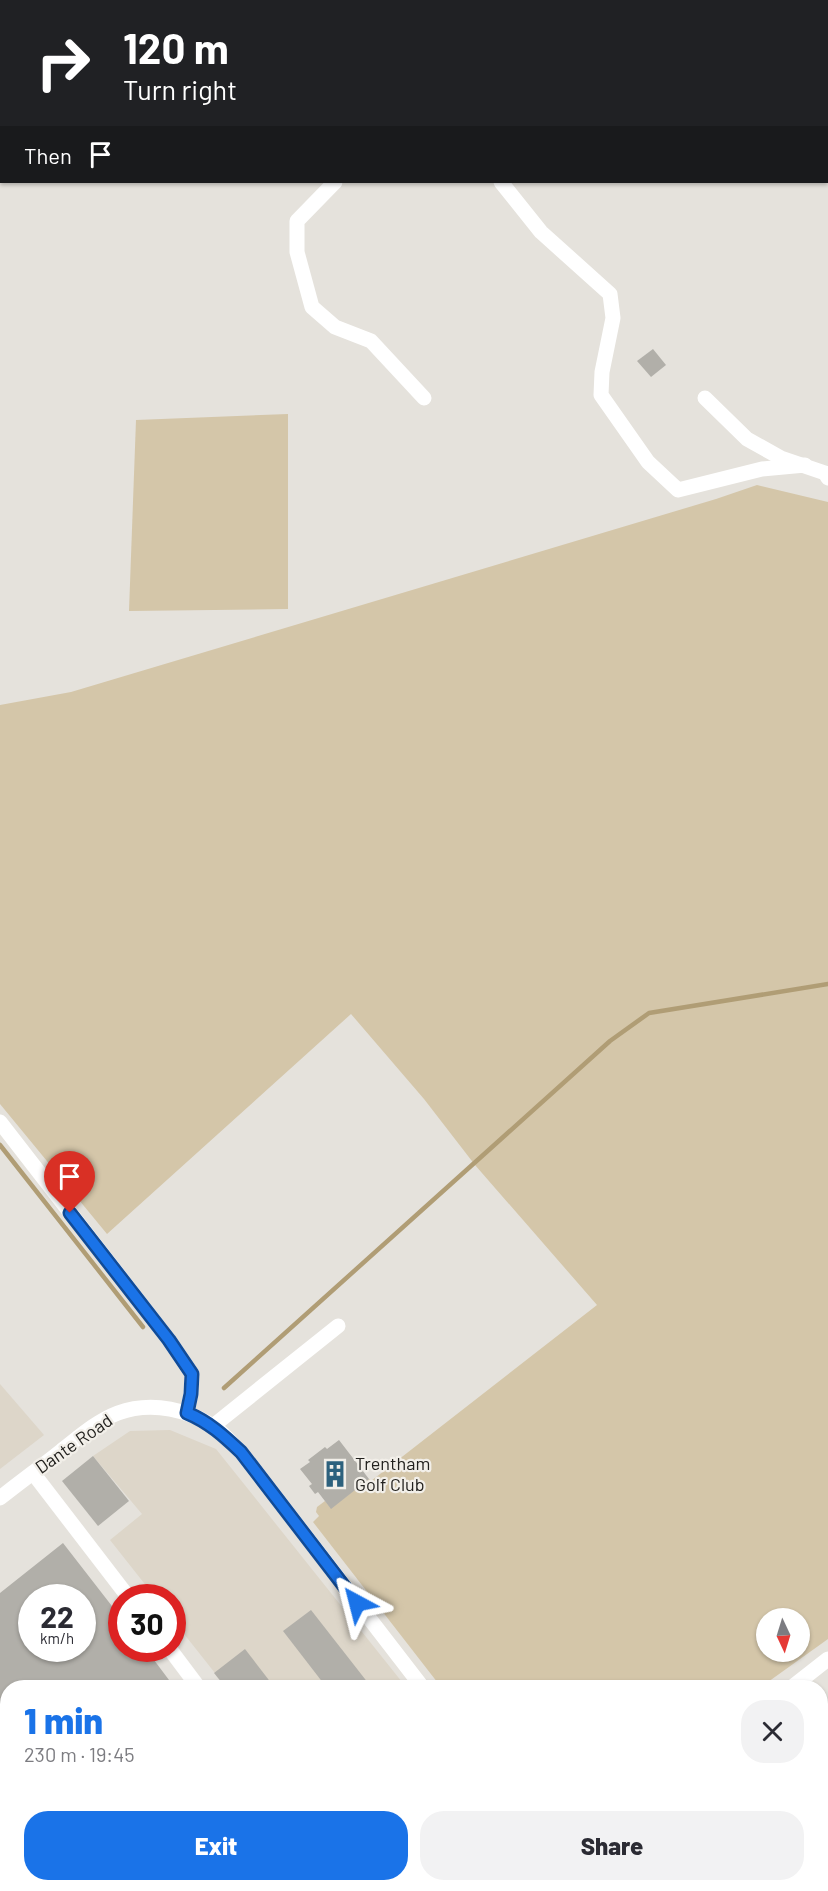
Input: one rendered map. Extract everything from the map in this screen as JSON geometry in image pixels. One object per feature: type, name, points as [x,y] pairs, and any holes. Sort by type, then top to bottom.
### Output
[{"type":"street","points":[[335,183],[297,221],[297,252],[312,307],[335,327],[371,341],[424,398]]},
{"type":"street","points":[[502,183],[541,232],[610,294],[613,318],[602,372],[601,395],[648,462],[678,490],[762,469],[806,465]]},
{"type":"street","points":[[705,398],[747,439],[781,458],[825,473],[828,478]]},
{"type":"street","points":[[0,1122],[169,1340],[192,1374],[187,1413]]},
{"type":"street","points":[[213,1426],[338,1326]]},
{"type":"street","name":"Dante Road","points":[[0,1498],[97,1424],[118,1413],[138,1408],[158,1407],[200,1418],[213,1426],[241,1452],[417,1680]]},
{"type":"street","points":[[33,1473],[118,1584]]},
{"type":"street","points":[[801,1680],[828,1659]]},
{"type":"street","points":[[180,1662],[194,1680]]},
{"type":"shaded area","points":[[288,414],[288,609],[129,611],[136,420]]},
{"type":"shaded area","points":[[757,485],[828,502],[828,1639],[810,1652],[810,1608],[756,1608],[756,1662],[796,1662],[771,1680],[436,1680],[313,1522],[319,1516],[316,1512],[317,1507],[325,1501],[331,1508],[369,1479],[371,1481],[597,1305],[475,1165],[424,1099],[351,1014],[107,1234],[0,1104],[0,705],[71,692]]},
{"type":"shaded area","points":[[0,1384],[44,1435],[0,1469]]},
{"type":"shaded area","points":[[170,1430],[216,1449],[400,1680],[220,1680],[186,1636],[186,1584],[145,1584],[110,1540],[142,1514],[93,1456],[130,1431]]},
{"type":"building","points":[[653,349],[666,365],[651,377],[637,361]]},
{"type":"building","name":"Trentham Golf Club","points":[[339,1440],[369,1479],[331,1509],[318,1492],[315,1494],[309,1486],[312,1484],[300,1469],[325,1447],[327,1449]]},
{"type":"building","points":[[93,1456],[129,1501],[98,1526],[62,1481]]},
{"type":"building","points":[[63,1543],[95,1584],[18,1584],[18,1662],[96,1662],[96,1586],[108,1601],[108,1662],[156,1662],[169,1680],[0,1680],[0,1593]]},
{"type":"building","points":[[311,1610],[366,1680],[321,1680],[283,1631]]},
{"type":"building","points":[[245,1649],[269,1680],[220,1680],[214,1673]]},
{"type":"waterway","points":[[224,1388],[610,1041],[649,1013],[828,984]]},
{"type":"waterway","points":[[0,1145],[143,1327]]},
{"type":"place","name":"Trentham Golf Club","points":[[335,1474]]},
{"type":"route","points":[[70,1213],[169,1340],[192,1374],[193,1382],[187,1413],[200,1418],[219,1431],[241,1452],[357,1603]]}]
